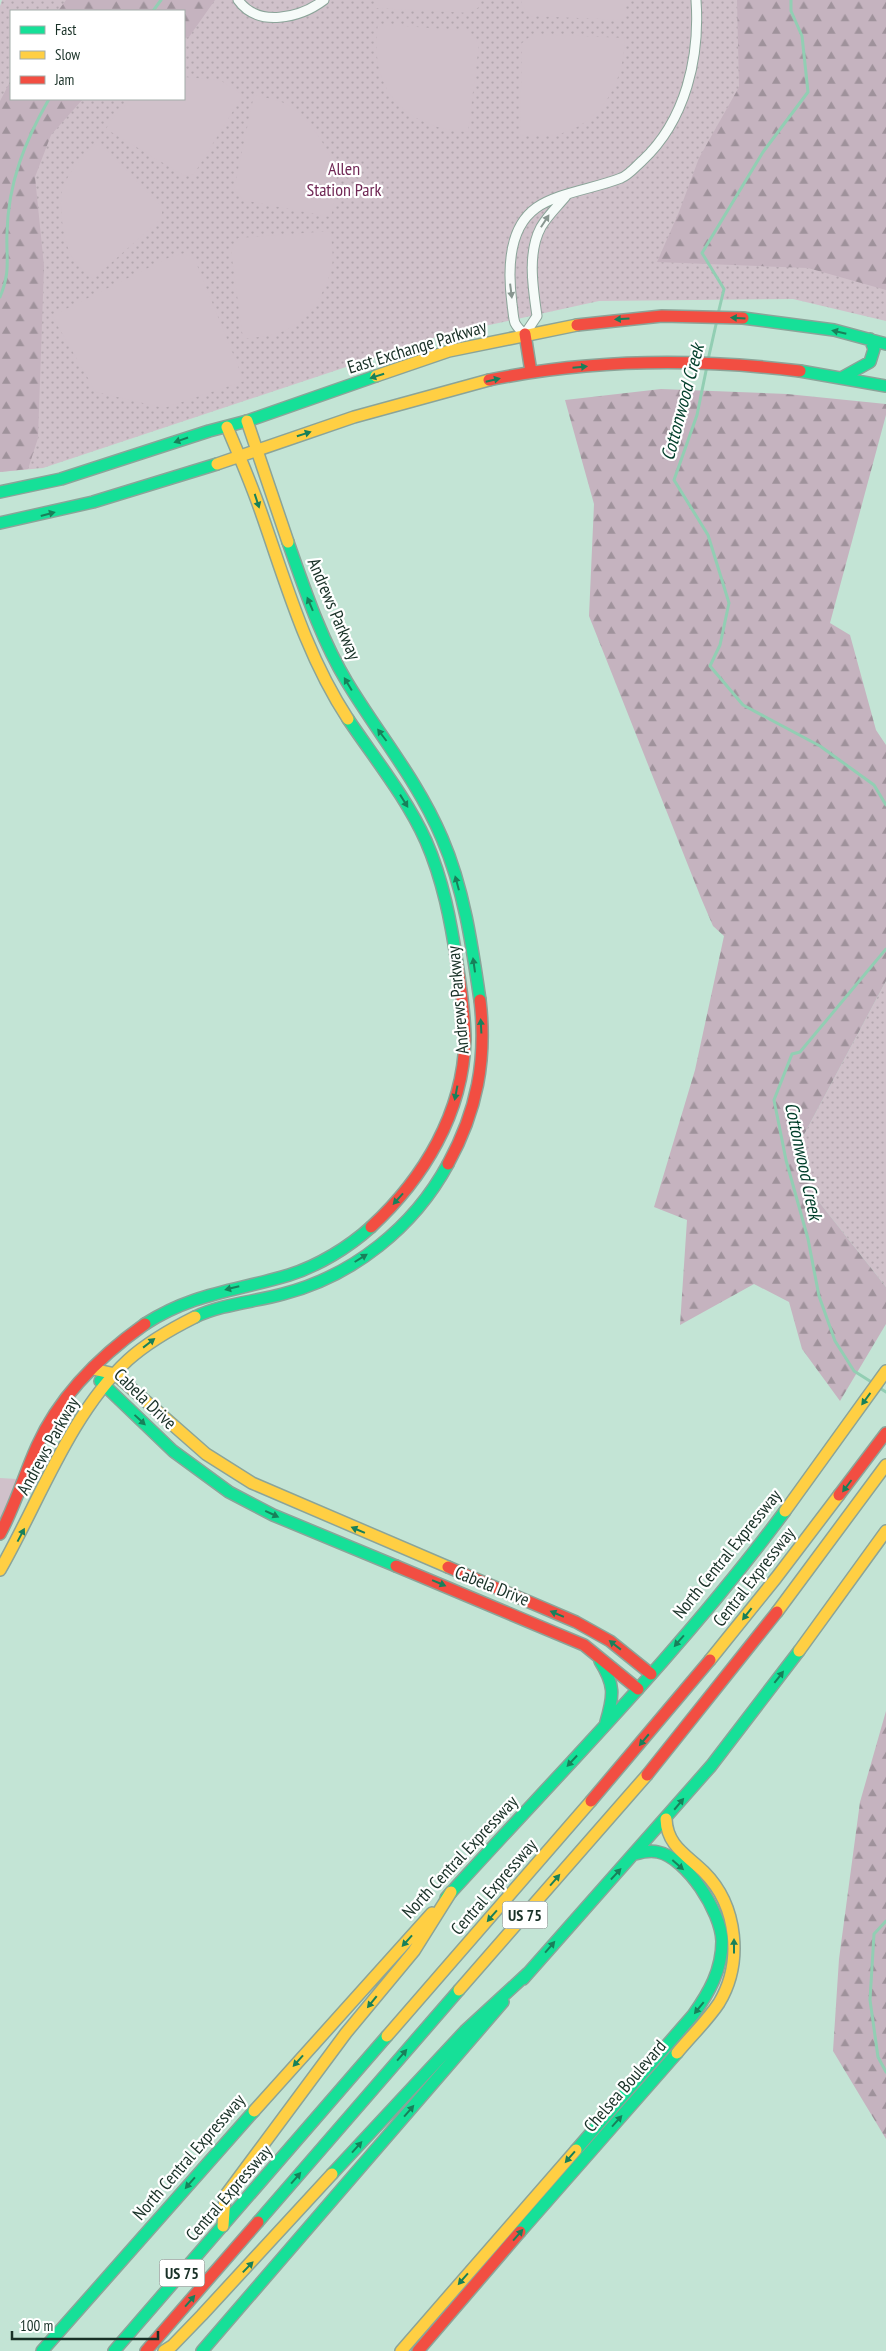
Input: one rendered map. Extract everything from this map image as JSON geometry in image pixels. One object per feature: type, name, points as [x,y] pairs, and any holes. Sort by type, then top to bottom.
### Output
[{"type":"main road","name":"East Exchange Parkway","points":[[0,492],[61,479],[248,421],[449,352],[567,326],[651,317],[697,316],[786,323],[834,330],[886,344]]},
{"type":"main road","points":[[525,334],[532,372]]},
{"type":"main road","points":[[843,377],[870,362],[874,349],[870,339]]},
{"type":"main road","points":[[0,523],[30,519],[136,490],[258,449],[419,399],[532,372],[593,365],[653,362],[710,363],[785,369],[843,377],[886,386]]},
{"type":"main road","name":"Andrews Parkway","points":[[0,1570],[21,1536],[76,1424],[115,1374],[152,1340],[179,1324],[201,1314],[295,1291],[334,1274],[378,1246],[397,1232],[418,1210],[446,1170],[472,1114],[482,1053],[479,999],[470,930],[453,866],[442,837],[410,776],[358,700],[328,646],[300,578],[248,421]]},
{"type":"main road","name":"Andrews Parkway","points":[[0,1534],[39,1440],[76,1386],[114,1347],[167,1311],[194,1299],[295,1272],[326,1258],[354,1240],[366,1231],[399,1198],[429,1161],[453,1108],[464,1054],[463,998],[453,933],[437,871],[425,840],[409,809],[378,760],[344,712],[312,653],[290,601],[254,491],[227,426]]},
{"type":"main road","points":[[312,653],[328,646]]},
{"type":"main road","points":[[378,760],[394,750]]},
{"type":"main road","points":[[453,933],[470,930]]},
{"type":"main road","points":[[429,1161],[446,1170]]},
{"type":"main road","points":[[269,1297],[270,1291],[276,1286],[310,1275],[345,1257],[354,1240]]},
{"type":"main road","name":"Cabela Drive","points":[[93,1369],[115,1374],[206,1454],[252,1483],[576,1622],[610,1641],[651,1674]]},
{"type":"main road","name":"Cabela Drive","points":[[93,1369],[104,1387],[173,1451],[229,1492],[273,1515],[584,1645],[638,1688]]},
{"type":"main road","name":"North Central Expressway","points":[[42,2351],[242,2124],[651,1674],[772,1530],[886,1371]]},
{"type":"main road","name":"Central Expressway","points":[[114,2351],[664,1717],[787,1564],[886,1433]]},
{"type":"main road","name":"US 75","points":[[146,2351],[649,1771],[791,1595],[886,1465]]},
{"type":"main road","points":[[202,2351],[528,1973],[711,1766],[802,1646],[886,1530]]},
{"type":"main road","points":[[596,1655],[613,1682],[613,1699],[606,1725]]},
{"type":"main road","name":"Chelsea Boulevard","points":[[418,2351],[671,2060],[714,2009],[723,1994],[730,1976],[734,1957],[734,1937],[730,1915],[722,1897],[706,1874],[671,1844],[665,1829],[666,1819]]},
{"type":"main road","name":"Chelsea Boulevard","points":[[401,2351],[693,2016],[713,1986],[720,1959],[721,1938],[712,1905],[698,1882],[664,1853],[651,1850],[635,1854]]},
{"type":"main road","points":[[223,2226],[225,2196],[346,2033],[414,1951],[451,1892]]},
{"type":"main road","points":[[164,2351],[172,2346],[262,2252],[368,2135],[501,1995],[528,1973]]},
{"type":"street","points":[[238,0],[252,12],[270,18],[299,13],[324,0]]},
{"type":"street","points":[[566,196],[548,216],[537,237],[532,271],[537,316],[525,334],[514,321],[510,284],[514,245],[525,219],[535,209],[548,201],[624,177],[648,155],[669,127],[688,86],[695,59],[697,41],[696,0]]},
{"type":"green space","name":"Allen Station Park","points":[[2,0],[886,0],[886,321],[793,299],[599,301],[439,336],[43,468],[0,472],[0,6]]},
{"type":"green space","points":[[66,0],[215,0],[189,37],[185,38],[185,10],[59,10]]},
{"type":"green space","points":[[375,0],[479,0],[479,7],[470,13],[375,8]]},
{"type":"green space","points":[[522,0],[626,0],[625,20],[531,16],[521,4]]},
{"type":"green space","points":[[737,0],[886,0],[886,290],[808,268],[657,262],[679,212],[699,158],[739,87]]},
{"type":"green space","points":[[378,24],[469,31],[479,44],[468,132],[445,129],[426,123],[409,113],[395,101],[385,86],[379,68],[376,47]]},
{"type":"green space","points":[[533,34],[625,38],[620,70],[615,85],[607,99],[598,111],[586,121],[556,135],[520,136],[522,43]]},
{"type":"green space","points":[[185,77],[220,80],[243,95],[194,174],[185,176],[106,129],[111,120],[130,100],[185,100]]},
{"type":"green space","points":[[10,82],[10,100],[82,100],[51,135],[35,177],[44,266],[38,438],[28,469],[0,472],[0,101]]},
{"type":"green space","points":[[254,95],[278,101],[291,107],[307,122],[321,140],[335,172],[336,191],[331,217],[243,200],[234,189]]},
{"type":"green space","points":[[98,141],[162,207],[162,218],[93,279],[77,264],[67,247],[63,230],[61,202],[63,187],[70,174],[83,156]]},
{"type":"green space","points":[[331,231],[333,253],[330,275],[322,293],[311,310],[288,329],[266,336],[243,339],[231,251],[238,238]]},
{"type":"green space","points":[[185,253],[195,260],[244,381],[164,408],[96,392],[52,316],[170,257]]},
{"type":"green space","points":[[661,389],[787,394],[886,404],[886,415],[830,623],[850,635],[876,730],[886,745],[886,981],[799,1144],[812,1193],[886,1287],[886,1324],[840,1401],[802,1349],[789,1302],[754,1284],[680,1325],[687,1220],[654,1207],[695,1070],[724,936],[713,926],[701,898],[589,616],[594,504],[565,400]]},
{"type":"green space","points":[[886,981],[886,1287],[812,1193],[799,1144]]},
{"type":"green space","points":[[0,1478],[17,1479],[0,1521]]},
{"type":"green space","points":[[886,1711],[886,2139],[833,2051],[839,1959],[860,1802]]},
{"type":"waterway","points":[[154,10],[161,0]]},
{"type":"waterway","name":"Cottonwood Creek","points":[[718,314],[724,289],[702,253],[763,152],[808,92],[802,36],[791,11],[791,0]]},
{"type":"waterway","points":[[0,297],[7,272],[8,215],[14,180],[25,147],[48,100]]},
{"type":"waterway","name":"Cottonwood Creek","points":[[708,360],[717,320]]},
{"type":"waterway","name":"Cottonwood Creek","points":[[707,366],[697,415],[674,480],[708,535],[729,603],[720,645],[710,666],[743,705],[820,746],[874,785],[886,805]]},
{"type":"waterway","name":"Cottonwood Creek","points":[[873,1383],[854,1371],[835,1341],[819,1296],[808,1239],[786,1160],[774,1100],[792,1054],[800,1052],[886,949]]},
{"type":"waterway","name":"Cottonwood Creek","points":[[878,1387],[886,1392]]},
{"type":"waterway","name":"Cottonwood Creek","points":[[886,1921],[874,1934],[870,2000],[878,2057],[886,2072]]},
{"type":"traffic: fast","points":[[743,318],[834,330],[886,344]]},
{"type":"traffic: fast","points":[[843,377],[870,362],[874,349],[870,339]]},
{"type":"traffic: fast","points":[[800,371],[886,386]]},
{"type":"traffic: fast","points":[[0,492],[61,479],[209,431],[247,421],[376,376]]},
{"type":"traffic: fast","points":[[0,523],[93,502],[217,464]]},
{"type":"traffic: fast","points":[[288,542],[329,649],[359,702],[422,797],[450,857],[462,897],[480,1000]]},
{"type":"traffic: fast","points":[[348,719],[400,794],[426,841],[446,901],[457,963]]},
{"type":"traffic: fast","points":[[195,1317],[227,1306],[283,1294],[309,1286],[357,1262],[379,1246],[418,1208],[448,1164]]},
{"type":"traffic: fast","points":[[145,1324],[198,1299],[289,1275],[311,1267],[343,1249],[371,1227]]},
{"type":"traffic: fast","points":[[100,1381],[173,1451],[229,1492],[273,1515],[396,1566]]},
{"type":"traffic: fast","points":[[446,1898],[663,1661],[746,1562],[785,1511]]},
{"type":"traffic: fast","points":[[523,1979],[711,1766],[799,1651]]},
{"type":"traffic: fast","points":[[600,1661],[605,1669],[612,1690],[611,1704],[606,1722]]},
{"type":"traffic: fast","points":[[576,2150],[693,2015],[714,1981],[720,1962],[722,1941],[716,1916],[691,1875],[669,1856],[649,1851],[635,1854]]},
{"type":"traffic: fast","points":[[332,2174],[465,2031],[528,1973]]},
{"type":"traffic: fast","points":[[258,2222],[459,1990]]},
{"type":"traffic: fast","points":[[202,2351],[503,2002]]},
{"type":"traffic: fast","points":[[114,2351],[387,2036]]},
{"type":"traffic: fast","points":[[520,2232],[677,2053]]},
{"type":"traffic: fast","points":[[42,2351],[254,2111]]},
{"type":"traffic: slow","points":[[376,376],[449,351],[577,325]]},
{"type":"traffic: slow","points":[[217,464],[354,417],[489,380]]},
{"type":"traffic: slow","points":[[247,421],[288,542]]},
{"type":"traffic: slow","points":[[227,427],[253,490],[298,618],[320,670],[348,719]]},
{"type":"traffic: slow","points":[[0,1570],[72,1432],[107,1382],[128,1360],[144,1347],[195,1317]]},
{"type":"traffic: slow","points":[[93,1369],[115,1374],[206,1454],[252,1483],[448,1567]]},
{"type":"traffic: slow","points":[[785,1511],[886,1371]]},
{"type":"traffic: slow","points":[[777,1612],[886,1465]]},
{"type":"traffic: slow","points":[[710,1660],[839,1495]]},
{"type":"traffic: slow","points":[[799,1651],[886,1531]]},
{"type":"traffic: slow","points":[[459,1990],[647,1775]]},
{"type":"traffic: slow","points":[[387,2036],[591,1801]]},
{"type":"traffic: slow","points":[[666,1819],[667,1828],[674,1843],[704,1872],[724,1901],[730,1918],[734,1953],[727,1987],[719,2003],[677,2053]]},
{"type":"traffic: slow","points":[[223,2226],[225,2196],[346,2033],[414,1951],[451,1892]]},
{"type":"traffic: slow","points":[[254,2111],[432,1913]]},
{"type":"traffic: slow","points":[[401,2351],[576,2150]]},
{"type":"traffic: slow","points":[[164,2351],[172,2346],[202,2315],[332,2174]]},
{"type":"traffic: jam","points":[[577,325],[662,316],[743,318]]},
{"type":"traffic: jam","points":[[525,334],[531,372]]},
{"type":"traffic: jam","points":[[489,380],[528,373],[605,364],[722,364],[800,371]]},
{"type":"traffic: jam","points":[[371,1227],[390,1208],[424,1166],[448,1118],[457,1093],[463,1067],[465,1040],[464,1011],[457,963]]},
{"type":"traffic: jam","points":[[448,1164],[466,1124],[478,1085],[482,1043],[480,1000]]},
{"type":"traffic: jam","points":[[0,1534],[37,1446],[57,1410],[69,1393],[97,1363],[145,1324]]},
{"type":"traffic: jam","points":[[839,1495],[886,1433]]},
{"type":"traffic: jam","points":[[396,1566],[584,1645],[638,1689]]},
{"type":"traffic: jam","points":[[448,1567],[576,1622],[610,1641],[651,1674]]},
{"type":"traffic: jam","points":[[647,1775],[777,1612]]},
{"type":"traffic: jam","points":[[591,1801],[710,1660]]},
{"type":"traffic: jam","points":[[146,2351],[258,2222]]},
{"type":"traffic: jam","points":[[418,2351],[520,2232]]}]
